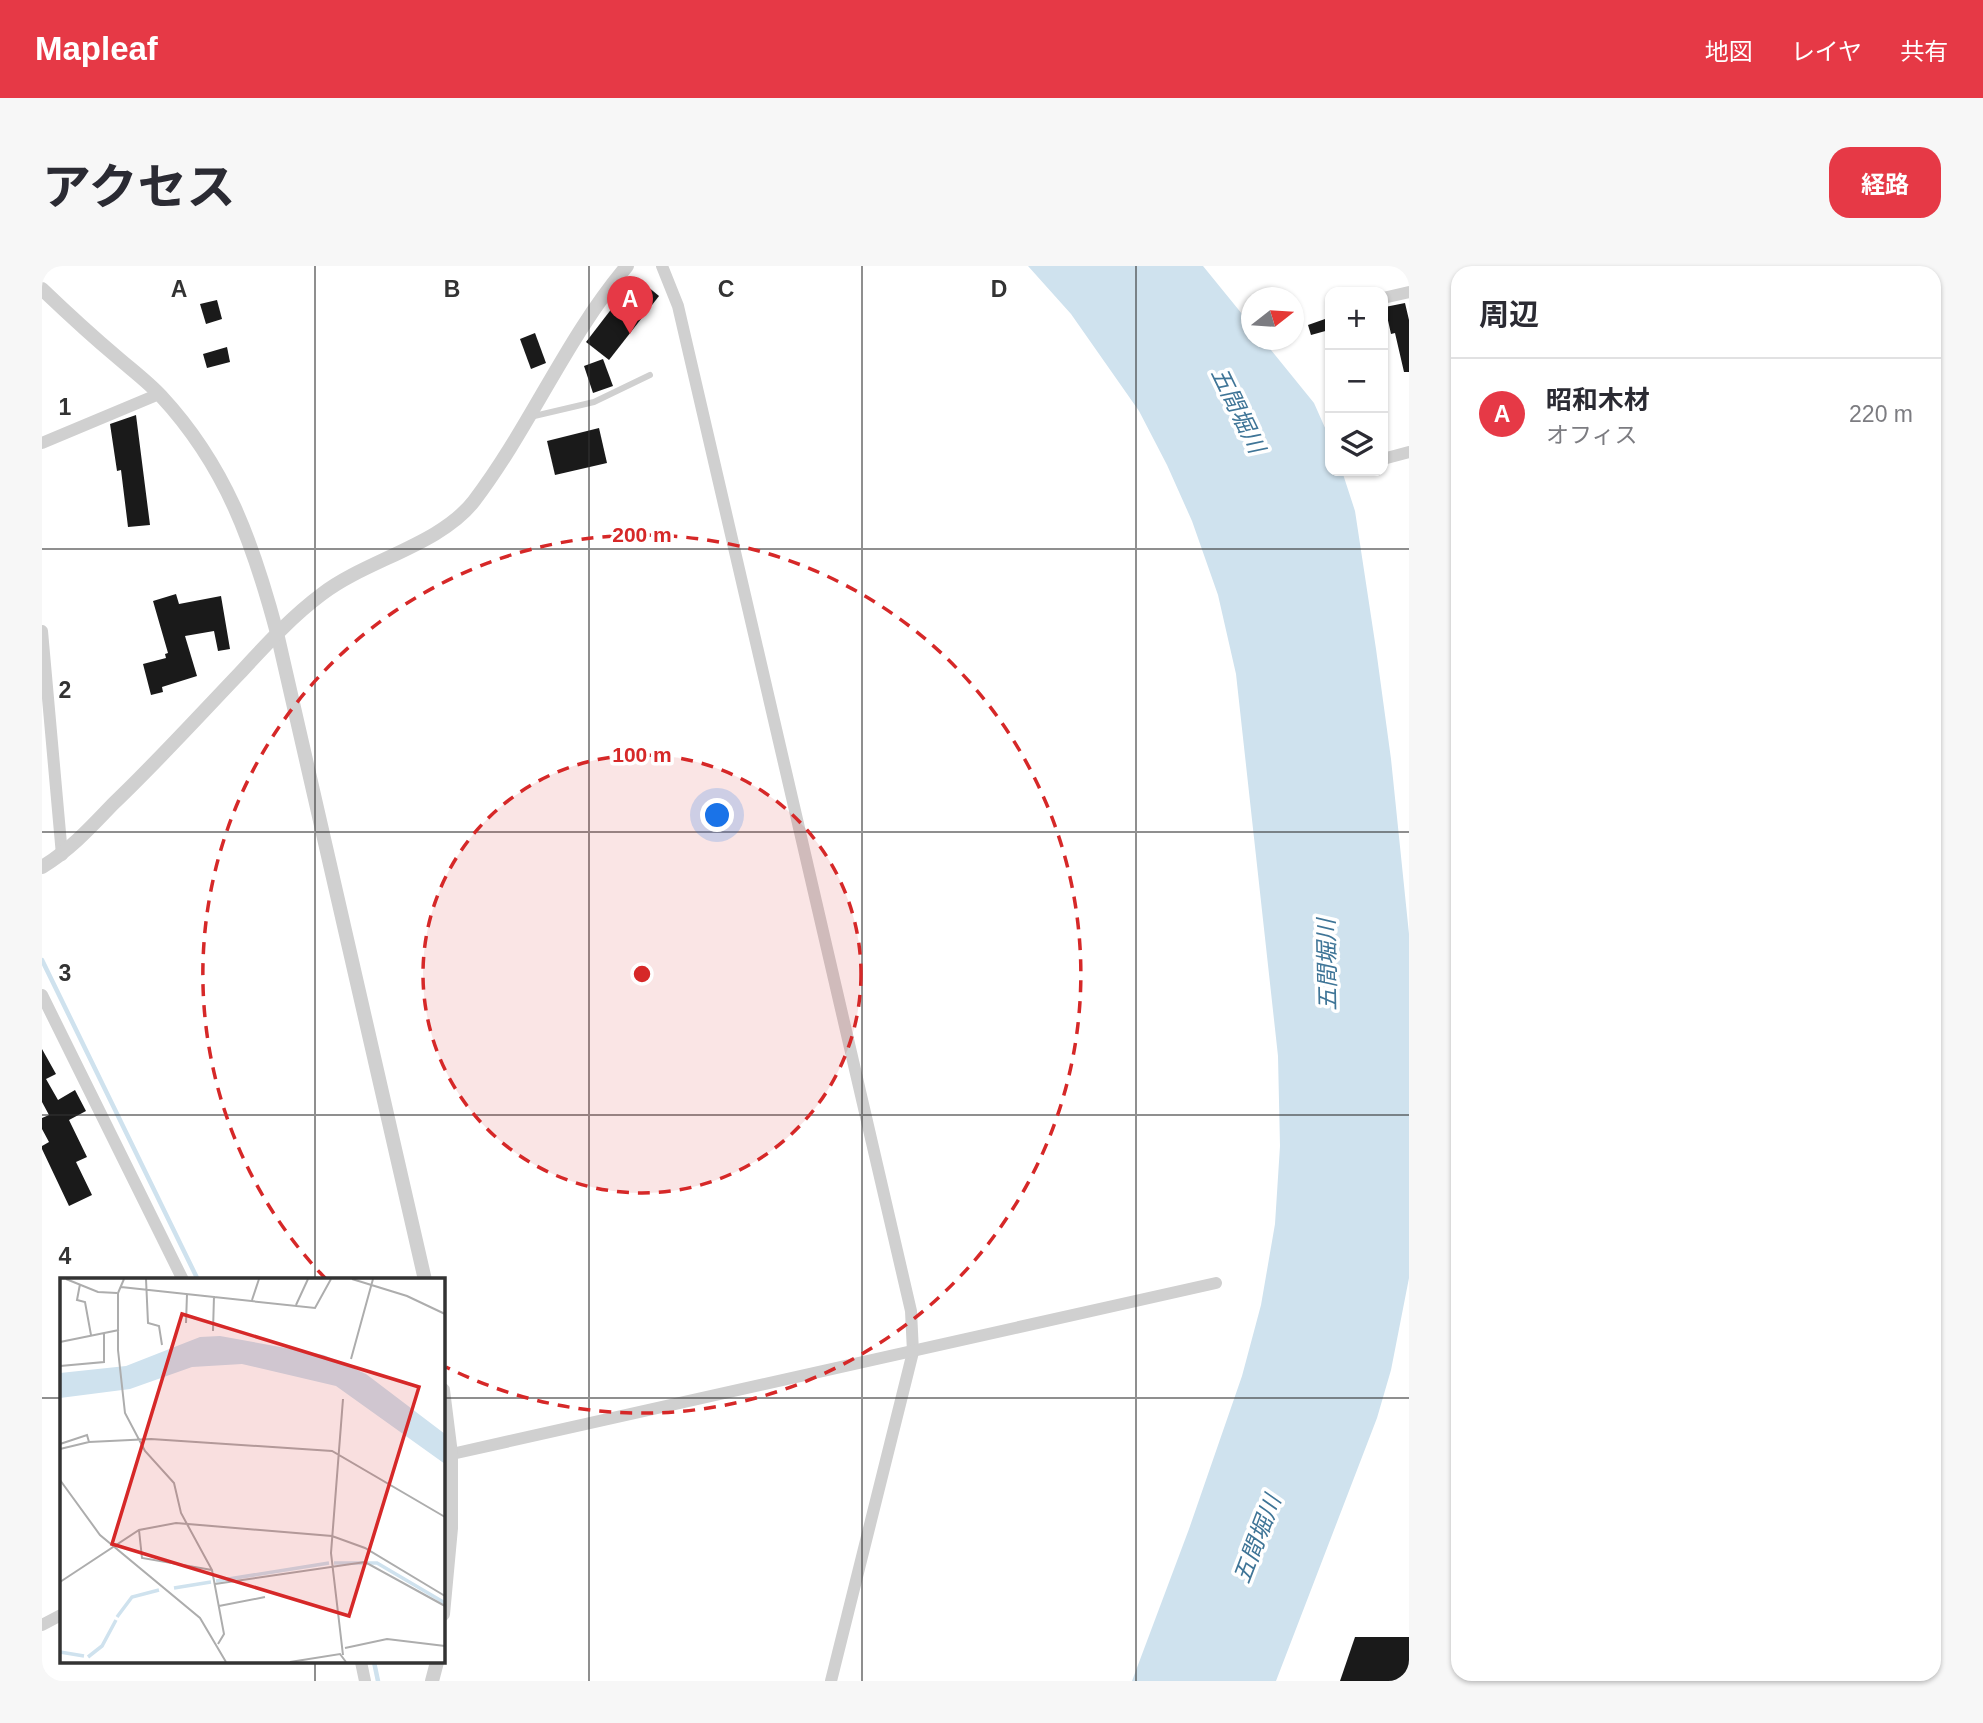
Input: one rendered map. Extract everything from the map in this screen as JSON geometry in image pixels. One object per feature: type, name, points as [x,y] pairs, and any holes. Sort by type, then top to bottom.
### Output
[{"type":"street","points":[[42,867],[62,855],[137,781],[277,634],[322,594],[359,571],[414,545],[451,523],[472,503],[591,313],[627,266]]},
{"type":"street","points":[[662,266],[678,306],[911,1311],[913,1352],[831,1681]]},
{"type":"street","points":[[42,289],[159,394],[186,424],[227,488],[252,549],[277,634],[425,1278]]},
{"type":"street","points":[[1388,298],[1409,292]]},
{"type":"street","points":[[42,443],[159,394]]},
{"type":"street","points":[[1388,458],[1409,452]]},
{"type":"street","points":[[42,631],[62,855]]},
{"type":"street","points":[[42,995],[182,1278]]},
{"type":"street","points":[[447,1455],[1216,1283]]},
{"type":"street","points":[[444,1406],[451,1528],[444,1603]]},
{"type":"street","points":[[42,1625],[60,1616]]},
{"type":"street","points":[[432,1681],[436,1664]]},
{"type":"lane","points":[[526,418],[594,402],[650,375]]},
{"type":"water","name":"五間堀川","points":[[1028,266],[1203,266],[1241,313],[1241,350],[1271,350],[1314,403],[1325,428],[1325,476],[1344,476],[1355,511],[1376,649],[1391,759],[1409,934],[1409,1278],[1391,1370],[1377,1418],[1276,1681],[1132,1681],[1242,1376],[1261,1305],[1275,1224],[1280,1146],[1278,1056],[1236,674],[1218,595],[1192,521],[1139,411],[1071,314]]},
{"type":"building","points":[[636,277],[659,296],[609,360],[586,342]]},
{"type":"building","points":[[217,300],[222,319],[206,324],[200,304]]},
{"type":"building","points":[[1405,303],[1409,320],[1409,372],[1404,372],[1395,333],[1391,334],[1388,306]]},
{"type":"building","points":[[1325,319],[1325,331],[1311,335],[1308,325]]},
{"type":"building","points":[[535,333],[546,363],[531,369],[520,339]]},
{"type":"building","points":[[227,347],[230,362],[207,368],[203,354]]},
{"type":"building","points":[[603,359],[613,386],[593,393],[584,366]]},
{"type":"building","points":[[136,415],[150,525],[128,527],[121,470],[117,471],[110,424]]},
{"type":"building","points":[[599,428],[607,463],[555,475],[547,441]]},
{"type":"building","points":[[176,594],[179,604],[221,596],[230,649],[218,651],[214,631],[185,636],[197,676],[162,687],[163,692],[151,695],[143,664],[166,658],[165,654],[168,653],[153,601]]},
{"type":"building","points":[[42,1049],[56,1074],[46,1079],[58,1100],[75,1090],[86,1111],[69,1120],[87,1157],[76,1162],[92,1195],[69,1206],[42,1149],[42,1146],[49,1142],[42,1129],[42,1118],[49,1115],[42,1102]]},
{"type":"building","points":[[1355,1637],[1409,1637],[1409,1681],[1340,1681]]},
{"type":"waterway","points":[[42,960],[197,1278]]},
{"type":"waterway","points":[[374,1664],[378,1681]]},
{"type":"place","name":"昭和木材","points":[[630,334]]}]
